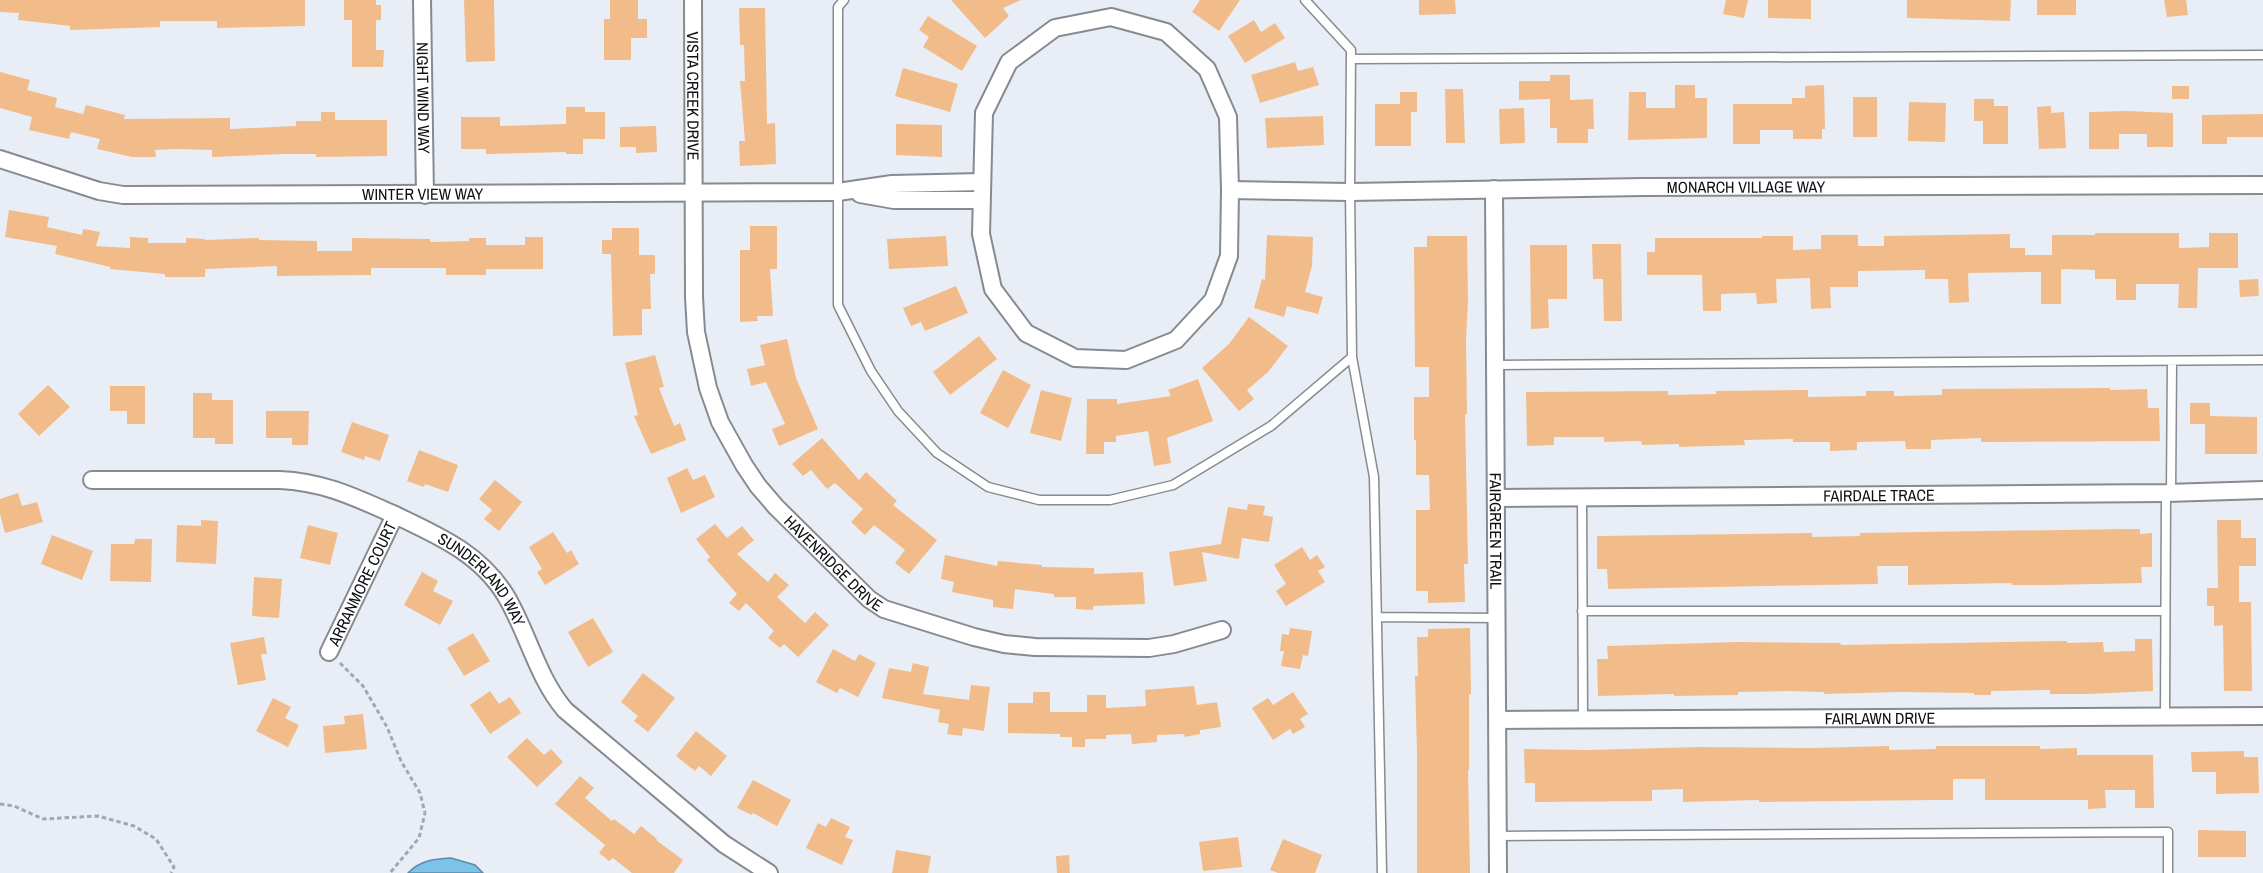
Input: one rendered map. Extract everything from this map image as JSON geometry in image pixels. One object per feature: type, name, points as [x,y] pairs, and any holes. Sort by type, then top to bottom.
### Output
[{"type":"street","name":"NIGHT WIND WAY","points":[[422,0],[426,195]]},
{"type":"street","name":"VISTA CREEK DRIVE","points":[[693,0],[694,193]]},
{"type":"street","points":[[1111,17],[1166,32],[1207,69],[1228,117],[1230,190],[1229,256],[1213,300],[1176,340],[1126,360],[1075,358],[1026,333],[993,289],[981,234],[984,113],[1009,62],[1055,27],[1111,17]]},
{"type":"street","name":"WINTER VIEW WAY","points":[[0,159],[99,190],[123,195],[844,192],[892,184],[981,182]]},
{"type":"street","name":"MONARCH VILLAGE WAY","points":[[1230,190],[1350,192],[1644,187],[2263,185]]},
{"type":"street","name":"FAIRGREEN TRAIL","points":[[1494,189],[1498,873]]},
{"type":"street","name":"WINTER VIEW WAY","points":[[844,192],[894,200],[981,200]]},
{"type":"street","name":"HAVENRIDGE DRIVE","points":[[694,193],[696,333],[703,372],[720,422],[744,465],[766,495],[869,598],[884,609],[974,637],[1027,646],[1149,648],[1174,644],[1222,630]]},
{"type":"street","name":"SUNDERLAND WAY","points":[[92,480],[295,480],[340,490],[454,543],[483,566],[505,594],[548,687],[565,710],[717,838],[769,873]]},
{"type":"street","name":"FAIRDALE TRACE","points":[[1497,498],[2168,493],[2263,490]]},
{"type":"street","name":"ARRANMORE COURT","points":[[329,652],[394,515]]},
{"type":"street","name":"FAIRLAWN DRIVE","points":[[1498,720],[2263,716]]},
{"type":"lane","points":[[844,0],[838,7],[844,192],[838,305],[871,371],[898,411],[937,453],[988,487],[1039,500],[1110,500],[1173,485],[1271,426],[1352,357]]},
{"type":"lane","points":[[1305,0],[1351,50],[1352,357],[1374,477],[1382,873]]},
{"type":"lane","points":[[1351,59],[2263,55]]},
{"type":"lane","points":[[1496,365],[2263,360]]},
{"type":"lane","points":[[2165,718],[2165,611],[2172,361]]},
{"type":"lane","points":[[1581,496],[1583,720]]},
{"type":"lane","points":[[1582,611],[2165,611]]},
{"type":"lane","points":[[1377,617],[1497,618]]},
{"type":"lane","points":[[1498,836],[2168,832],[2168,873]]},
{"type":"path","points":[[329,652],[363,686],[387,727],[401,761],[420,793],[425,813],[419,838],[390,873]]},
{"type":"path","points":[[0,804],[14,806],[43,819],[98,816],[134,826],[156,839],[174,867],[171,873]]},
{"type":"water","points":[[451,858],[475,865],[483,873],[408,873],[423,863]]},
{"type":"building","points":[[0,0],[305,0],[305,26],[217,28],[217,21],[160,21],[160,27],[70,30],[70,26],[18,20],[19,13],[0,12]]},
{"type":"building","points":[[344,0],[376,0],[376,5],[381,5],[381,20],[376,20],[376,50],[384,50],[383,67],[352,67],[352,20],[344,20]]},
{"type":"building","points":[[464,0],[494,0],[495,61],[466,62]]},
{"type":"building","points":[[610,0],[638,0],[638,19],[647,19],[647,38],[631,38],[631,60],[604,60],[604,19],[610,19]]},
{"type":"building","points":[[951,0],[1021,0],[1003,8],[1009,16],[985,38]]},
{"type":"building","points":[[1200,0],[1240,0],[1219,31],[1192,12]]},
{"type":"building","points":[[1419,0],[1455,0],[1456,14],[1419,15]]},
{"type":"building","points":[[1726,0],[1748,0],[1744,18],[1723,14]]},
{"type":"building","points":[[1768,0],[1811,0],[1811,19],[1768,18]]},
{"type":"building","points":[[1907,0],[2011,0],[2010,21],[1907,18]]},
{"type":"building","points":[[2037,0],[2076,0],[2076,15],[2037,15]]},
{"type":"building","points":[[2164,0],[2186,0],[2188,15],[2167,17]]},
{"type":"building","points":[[739,8],[765,8],[767,124],[775,123],[776,164],[740,166],[739,141],[745,141],[740,81],[745,81],[744,45],[740,45]]},
{"type":"building","points":[[928,16],[977,46],[962,71],[923,47],[929,37],[919,30]]},
{"type":"building","points":[[1254,20],[1261,32],[1275,23],[1285,38],[1245,63],[1228,36]]},
{"type":"building","points":[[1295,62],[1298,71],[1313,67],[1319,85],[1260,103],[1251,75]]},
{"type":"building","points":[[903,68],[958,84],[950,112],[895,96]]},
{"type":"building","points":[[0,72],[30,80],[27,90],[57,98],[55,107],[83,114],[86,105],[125,115],[124,119],[230,118],[230,129],[296,126],[296,121],[321,121],[321,112],[335,112],[335,120],[387,120],[387,156],[316,157],[316,154],[283,154],[212,157],[212,150],[177,149],[155,150],[156,157],[132,157],[97,149],[100,139],[71,132],[69,139],[29,130],[32,117],[0,108]]},
{"type":"building","points":[[1550,75],[1570,75],[1570,100],[1593,99],[1594,129],[1588,129],[1588,143],[1557,143],[1557,128],[1550,128],[1550,99],[1519,100],[1519,81],[1550,81]]},
{"type":"building","points":[[1675,85],[1695,85],[1695,98],[1707,98],[1707,138],[1628,140],[1629,92],[1646,92],[1646,108],[1675,108]]},
{"type":"building","points":[[1824,85],[1825,129],[1822,129],[1822,139],[1793,139],[1793,130],[1760,130],[1760,144],[1733,144],[1733,104],[1792,104],[1792,98],[1805,98],[1805,86]]},
{"type":"building","points":[[2172,86],[2189,86],[2189,99],[2172,99]]},
{"type":"building","points":[[1445,89],[1463,89],[1465,143],[1446,143]]},
{"type":"building","points":[[1400,92],[1417,92],[1417,112],[1411,112],[1411,146],[1375,146],[1375,104],[1400,104]]},
{"type":"building","points":[[1853,97],[1877,97],[1877,137],[1853,137]]},
{"type":"building","points":[[1974,99],[1994,99],[1994,106],[2008,106],[2008,144],[1983,144],[1983,121],[1974,121]]},
{"type":"building","points":[[1909,102],[1946,103],[1945,142],[1908,141]]},
{"type":"building","points":[[2051,106],[2051,113],[2064,112],[2066,148],[2039,149],[2037,107]]},
{"type":"building","points":[[566,107],[585,107],[585,112],[605,112],[605,139],[583,139],[583,154],[566,154],[566,152],[486,154],[486,149],[461,149],[461,117],[500,117],[500,126],[566,124]]},
{"type":"building","points":[[1524,108],[1525,143],[1500,144],[1499,109]]},
{"type":"building","points":[[2089,112],[2173,113],[2173,147],[2147,147],[2147,134],[2119,134],[2119,149],[2089,149]]},
{"type":"building","points":[[2263,114],[2263,137],[2227,137],[2227,144],[2202,144],[2202,115]]},
{"type":"building","points":[[1323,116],[1324,145],[1267,148],[1265,118]]},
{"type":"building","points":[[896,124],[942,125],[942,157],[896,155]]},
{"type":"building","points":[[656,126],[657,152],[636,153],[636,147],[620,147],[620,127]]},
{"type":"building","points":[[9,210],[49,217],[47,227],[82,235],[83,229],[100,232],[96,246],[130,248],[130,237],[148,238],[148,243],[186,243],[186,238],[317,241],[317,251],[352,251],[352,238],[430,239],[430,242],[486,238],[486,245],[525,245],[525,237],[543,237],[543,269],[486,269],[486,275],[446,275],[446,268],[371,268],[371,275],[277,276],[277,266],[205,269],[205,277],[165,277],[165,274],[110,269],[110,267],[55,254],[57,246],[5,237]]},
{"type":"building","points":[[750,226],[777,226],[777,269],[770,269],[773,316],[757,316],[758,321],[740,322],[740,250],[750,250]]},
{"type":"building","points":[[612,228],[639,228],[639,255],[655,255],[655,274],[650,274],[651,309],[642,309],[642,335],[613,336],[611,254],[602,254],[602,240],[612,240]]},
{"type":"building","points":[[2095,233],[2179,233],[2179,248],[2209,247],[2209,233],[2238,233],[2238,268],[2198,268],[2197,308],[2178,308],[2179,284],[2136,284],[2136,300],[2116,300],[2116,279],[2095,279],[2095,270],[2061,269],[2061,304],[2041,304],[2041,272],[1968,273],[1969,302],[1949,303],[1948,279],[1925,279],[1925,270],[1858,271],[1858,287],[1830,287],[1831,308],[1811,309],[1810,278],[1776,279],[1777,303],[1757,304],[1756,293],[1721,294],[1721,311],[1703,311],[1702,275],[1647,275],[1647,252],[1655,252],[1655,238],[1793,236],[1793,250],[1821,249],[1821,235],[1858,235],[1858,246],[1884,246],[1884,236],[2010,234],[2010,248],[2025,248],[2025,255],[2052,255],[2052,235],[2095,235]]},
{"type":"building","points":[[1267,235],[1313,237],[1312,266],[1305,292],[1323,297],[1318,314],[1287,306],[1284,317],[1254,308],[1262,279],[1265,280]]},
{"type":"building","points":[[946,236],[948,266],[889,269],[887,239]]},
{"type":"building","points":[[1427,236],[1467,236],[1467,414],[1465,414],[1468,564],[1464,564],[1465,602],[1428,603],[1428,591],[1416,591],[1416,510],[1430,510],[1429,475],[1416,475],[1414,397],[1429,397],[1429,367],[1415,367],[1414,247],[1427,247]]},
{"type":"building","points":[[1592,244],[1621,244],[1622,321],[1604,321],[1603,279],[1593,279]]},
{"type":"building","points":[[1530,245],[1567,245],[1567,299],[1548,299],[1549,328],[1531,329]]},
{"type":"building","points":[[2258,279],[2259,296],[2240,297],[2239,280]]},
{"type":"building","points":[[956,286],[968,313],[925,331],[921,322],[911,326],[903,308]]},
{"type":"building","points":[[1249,317],[1288,346],[1268,372],[1247,390],[1254,399],[1239,411],[1202,368],[1229,344]]},
{"type":"building","points":[[979,336],[997,359],[950,395],[933,372]]},
{"type":"building","points":[[787,339],[796,378],[818,429],[779,446],[772,429],[785,424],[766,382],[751,386],[747,369],[765,365],[760,345]]},
{"type":"building","points":[[655,355],[664,387],[659,388],[674,426],[680,423],[686,440],[651,454],[634,416],[638,415],[625,363]]},
{"type":"building","points":[[1003,370],[1031,385],[1008,428],[980,413]]},
{"type":"building","points":[[1198,379],[1213,421],[1167,438],[1171,463],[1154,466],[1148,431],[1116,436],[1116,442],[1104,442],[1104,454],[1086,454],[1087,399],[1117,399],[1117,404],[1171,396],[1168,390]]},
{"type":"building","points":[[48,385],[70,407],[39,436],[18,414]]},
{"type":"building","points":[[110,386],[145,386],[145,424],[127,424],[127,411],[110,411]]},
{"type":"building","points":[[2110,388],[2110,390],[2147,389],[2148,408],[2159,408],[2160,441],[1981,442],[1981,438],[1931,440],[1931,449],[1906,449],[1905,441],[1857,442],[1857,450],[1830,451],[1830,442],[1793,442],[1793,439],[1744,440],[1745,445],[1679,447],[1679,444],[1642,445],[1641,441],[1604,442],[1604,437],[1554,437],[1554,445],[1527,446],[1526,392],[1668,391],[1668,395],[1716,394],[1716,391],[1808,390],[1808,397],[1866,396],[1866,391],[1894,391],[1894,396],[1942,395],[1942,389]]},
{"type":"building","points":[[1041,390],[1072,398],[1061,441],[1030,433]]},
{"type":"building","points":[[193,393],[212,393],[212,400],[233,400],[233,444],[215,444],[215,438],[193,438]]},
{"type":"building","points":[[2190,403],[2210,403],[2210,416],[2257,417],[2257,454],[2205,454],[2205,424],[2190,424]]},
{"type":"building","points":[[266,411],[309,411],[308,445],[292,445],[292,438],[266,438]]},
{"type":"building","points":[[352,422],[389,435],[380,461],[365,456],[364,460],[341,452]]},
{"type":"building","points":[[822,438],[859,480],[866,472],[897,501],[893,505],[937,540],[909,574],[895,563],[905,550],[874,525],[865,535],[851,522],[863,509],[835,483],[827,489],[811,470],[803,476],[792,464]]},
{"type":"building","points":[[419,450],[458,465],[448,492],[407,481]]},
{"type":"building","points":[[687,468],[693,480],[705,475],[715,497],[681,513],[667,478]]},
{"type":"building","points":[[495,480],[522,502],[499,531],[484,519],[492,510],[479,499]]},
{"type":"building","points":[[18,493],[22,506],[37,502],[43,522],[5,533],[0,514],[0,499]]},
{"type":"building","points":[[1248,504],[1265,506],[1263,515],[1273,517],[1269,542],[1242,538],[1239,559],[1202,552],[1207,581],[1174,586],[1169,552],[1221,544],[1228,507],[1247,510]]},
{"type":"building","points":[[201,520],[218,521],[216,564],[176,562],[177,525],[201,526]]},
{"type":"building","points":[[2217,520],[2241,520],[2241,538],[2256,538],[2256,566],[2239,566],[2239,602],[2251,602],[2252,691],[2224,691],[2223,625],[2214,626],[2214,606],[2207,606],[2207,588],[2218,588]]},
{"type":"building","points":[[715,524],[727,538],[742,526],[754,540],[737,554],[768,582],[775,573],[789,585],[777,597],[805,623],[815,612],[829,625],[798,657],[784,644],[780,648],[768,638],[774,631],[746,603],[739,611],[729,603],[737,594],[707,560],[710,557],[696,539]]},
{"type":"building","points":[[308,525],[338,533],[330,565],[300,558]]},
{"type":"building","points":[[2140,529],[2140,534],[2152,533],[2152,567],[2141,567],[2142,583],[1908,585],[1908,566],[1877,566],[1878,584],[1608,589],[1607,569],[1597,569],[1597,536],[1812,533],[1812,537],[1860,536],[1860,533]]},
{"type":"building","points":[[553,532],[567,553],[571,550],[579,564],[545,585],[537,572],[542,569],[529,547]]},
{"type":"building","points":[[52,535],[93,551],[82,580],[41,564]]},
{"type":"building","points":[[135,539],[152,539],[151,582],[110,581],[111,544],[134,544]]},
{"type":"building","points":[[1302,547],[1310,560],[1317,555],[1325,567],[1318,571],[1325,582],[1286,606],[1276,591],[1286,584],[1274,565]]},
{"type":"building","points":[[945,555],[997,566],[998,561],[1042,565],[1042,567],[1094,568],[1094,574],[1143,572],[1145,604],[1093,606],[1093,610],[1076,609],[1076,597],[1054,597],[1054,594],[1015,589],[1013,609],[993,607],[993,600],[952,592],[954,582],[941,579]]},
{"type":"building","points":[[422,572],[438,581],[433,591],[453,601],[440,625],[404,605]]},
{"type":"building","points":[[254,577],[282,579],[279,618],[252,616]]},
{"type":"building","points":[[593,618],[613,652],[588,667],[568,632]]},
{"type":"building","points":[[1290,628],[1312,631],[1308,656],[1303,655],[1300,669],[1281,666],[1284,651],[1280,651],[1282,634],[1289,635]]},
{"type":"building","points":[[1470,628],[1471,694],[1469,694],[1468,770],[1470,873],[1417,873],[1415,676],[1418,676],[1417,637],[1428,637],[1428,629]]},
{"type":"building","points":[[473,633],[490,661],[464,676],[447,648]]},
{"type":"building","points":[[264,637],[267,654],[261,654],[266,680],[238,685],[230,643]]},
{"type":"building","points":[[2135,639],[2152,639],[2153,691],[2050,694],[2050,690],[1991,691],[1991,695],[1974,695],[1974,693],[1899,692],[1824,694],[1824,692],[1786,691],[1738,692],[1738,695],[1598,696],[1597,659],[1608,659],[1607,646],[1737,642],[1840,643],[1841,645],[2067,641],[2067,643],[2103,642],[2104,652],[2135,651]]},
{"type":"building","points":[[833,649],[855,661],[859,654],[876,663],[858,697],[840,688],[837,693],[816,682]]},
{"type":"building","points":[[913,663],[929,667],[923,694],[969,700],[971,685],[990,687],[984,731],[963,728],[962,736],[947,734],[949,724],[938,722],[940,710],[882,698],[889,668],[911,672]]},
{"type":"building","points":[[643,673],[675,698],[648,732],[634,721],[638,716],[621,702]]},
{"type":"building","points":[[1194,686],[1197,705],[1217,702],[1221,727],[1200,730],[1200,734],[1185,737],[1184,734],[1157,735],[1157,742],[1132,744],[1131,734],[1106,735],[1106,739],[1085,739],[1085,747],[1072,747],[1072,737],[1060,737],[1060,734],[1008,733],[1008,703],[1033,703],[1033,692],[1050,692],[1050,712],[1087,712],[1087,695],[1106,695],[1106,708],[1146,706],[1145,690]]},
{"type":"building","points":[[490,691],[499,704],[510,697],[521,713],[490,734],[470,705]]},
{"type":"building","points":[[1293,692],[1308,714],[1300,719],[1305,727],[1293,734],[1290,729],[1273,740],[1252,708],[1268,698],[1273,705]]},
{"type":"building","points":[[273,698],[291,707],[285,718],[299,725],[288,747],[256,731]]},
{"type":"building","points":[[363,714],[367,749],[325,753],[323,726],[345,724],[344,716]]},
{"type":"building","points":[[696,731],[727,756],[711,776],[699,766],[695,771],[676,756]]},
{"type":"building","points":[[527,738],[544,755],[551,749],[563,762],[537,787],[507,757]]},
{"type":"building","points":[[1889,746],[1889,750],[1936,749],[1936,746],[2040,746],[2040,749],[2077,748],[2077,755],[2153,755],[2154,808],[2135,808],[2135,790],[2105,790],[2106,808],[2088,809],[2088,800],[1985,800],[1985,779],[1953,779],[1953,800],[1759,802],[1759,800],[1683,802],[1683,789],[1652,790],[1652,801],[1535,802],[1535,783],[1525,783],[1524,749]]},
{"type":"building","points":[[2244,751],[2244,757],[2258,757],[2259,793],[2216,794],[2216,772],[2192,772],[2191,752]]},
{"type":"building","points":[[580,776],[594,788],[585,798],[612,821],[614,819],[634,834],[641,826],[683,860],[674,873],[632,873],[613,858],[609,861],[599,853],[605,845],[555,804]]},
{"type":"building","points":[[753,780],[791,800],[777,826],[753,813],[752,815],[737,808]]},
{"type":"building","points":[[831,818],[850,827],[845,837],[853,840],[842,865],[806,848],[818,823],[826,827]]},
{"type":"building","points":[[2198,830],[2246,831],[2246,857],[2198,857]]},
{"type":"building","points":[[1238,837],[1242,867],[1203,871],[1199,842]]},
{"type":"building","points":[[1283,839],[1322,855],[1315,873],[1278,873],[1270,870]]},
{"type":"building","points":[[896,850],[931,856],[928,873],[892,873]]},
{"type":"building","points":[[1069,855],[1070,873],[1057,873],[1056,856]]}]
